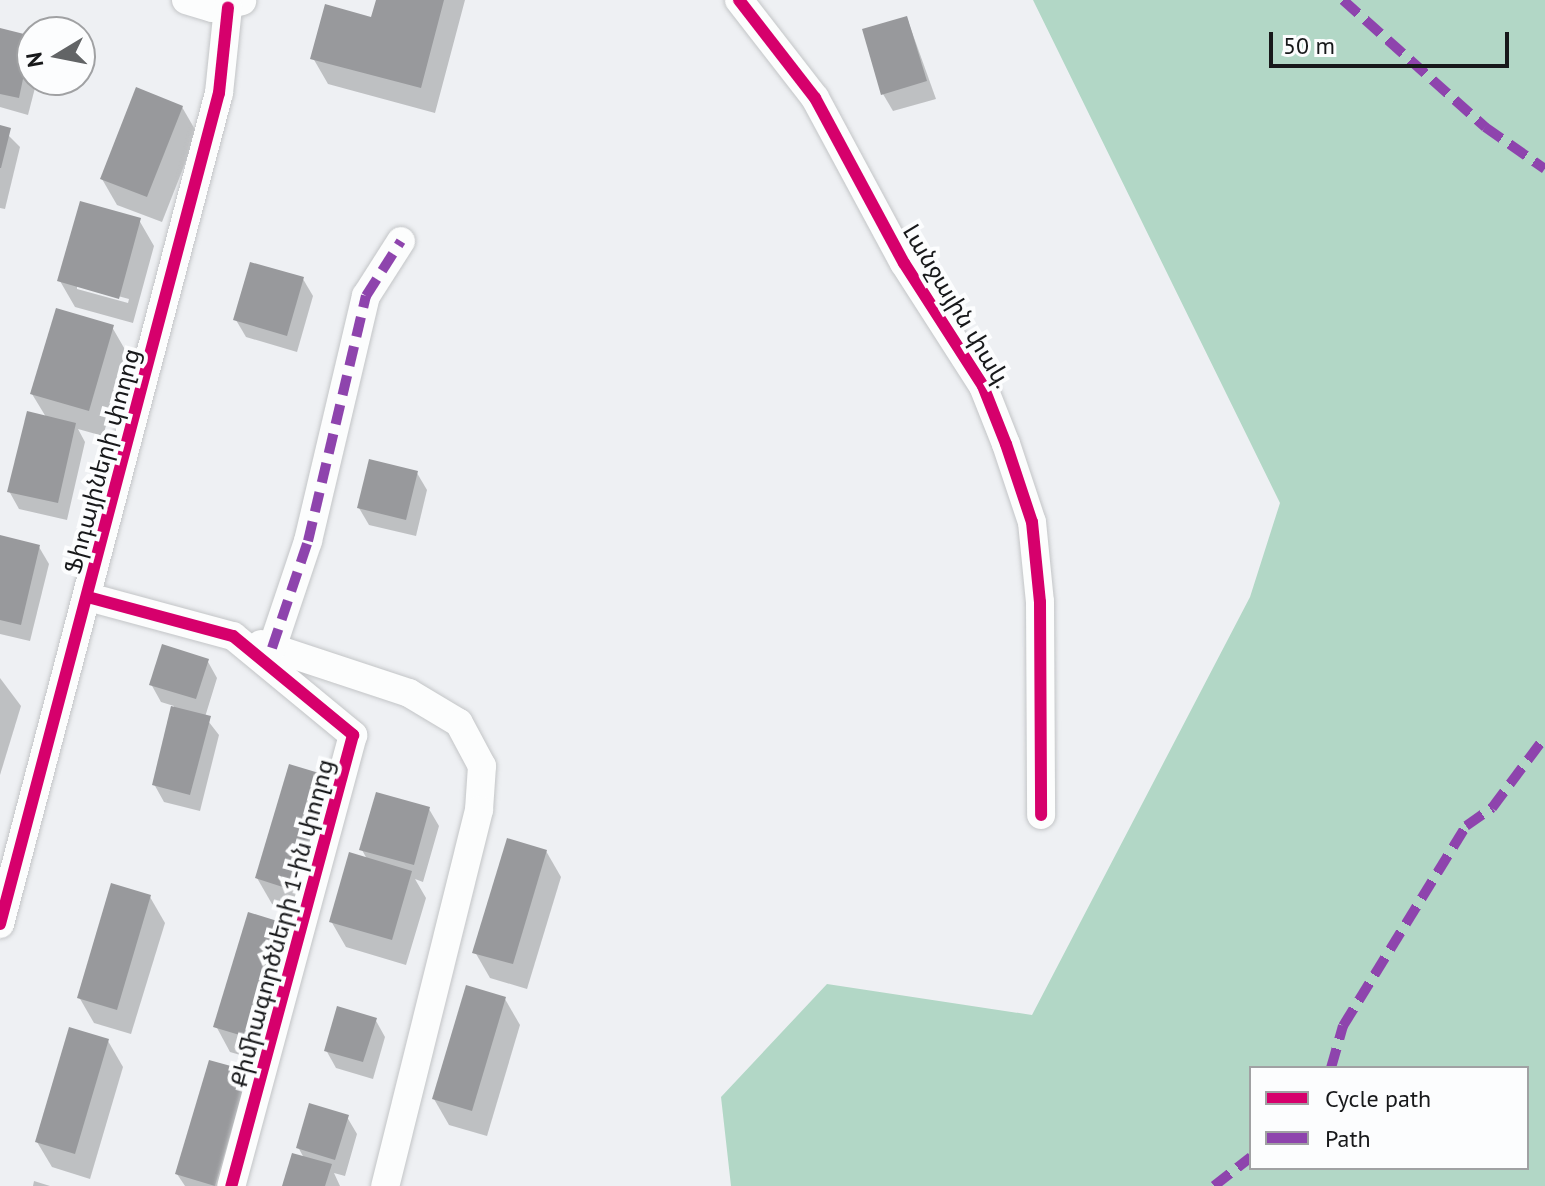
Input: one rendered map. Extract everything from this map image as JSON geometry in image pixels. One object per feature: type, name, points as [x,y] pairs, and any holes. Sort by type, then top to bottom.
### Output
[{"type":"street","points":[[186,0],[236,3]]},
{"type":"street","name":"Լանջային փակ.","points":[[739,0],[815,98],[904,263],[983,386],[1006,444],[1035,548],[1041,815]]},
{"type":"street","name":"Ֆիդայիների փողոց","points":[[0,924],[219,93],[236,3]]},
{"type":"street","points":[[272,648],[308,541],[366,296],[401,241]]},
{"type":"street","name":"Քիմիագործների 1-ին փողոց","points":[[88,597],[233,636],[353,735],[231,1186]]},
{"type":"street","points":[[233,636],[409,693],[459,723],[482,766],[479,810],[385,1186]]},
{"type":"green space","points":[[1033,0],[1545,0],[1545,1186],[731,1186],[721,1097],[827,984],[1032,1015],[1250,597],[1280,503]]},
{"type":"building","points":[[376,0],[444,0],[421,88],[310,59],[325,4],[371,17]]},
{"type":"building","points":[[907,16],[927,81],[881,95],[862,29]]},
{"type":"building","points":[[0,28],[16,32],[16,96],[19,96],[19,98],[0,94]]},
{"type":"building","points":[[136,87],[183,106],[147,197],[100,179]]},
{"type":"building","points":[[0,125],[11,128],[1,168],[0,168]]},
{"type":"building","points":[[80,201],[141,218],[119,299],[57,281]]},
{"type":"building","points":[[250,262],[304,277],[287,336],[233,320]]},
{"type":"building","points":[[56,308],[114,325],[89,411],[30,394]]},
{"type":"building","points":[[27,411],[76,423],[58,503],[7,492]]},
{"type":"building","points":[[369,459],[418,471],[406,520],[357,508]]},
{"type":"building","points":[[0,535],[40,545],[21,625],[0,620]]},
{"type":"building","points":[[162,644],[209,659],[196,699],[149,685]]},
{"type":"building","points":[[171,706],[211,716],[190,795],[152,785]]},
{"type":"building","points":[[289,764],[329,776],[295,891],[255,878]]},
{"type":"building","points":[[376,792],[430,807],[414,865],[359,850]]},
{"type":"building","points":[[507,838],[547,850],[513,964],[472,953]]},
{"type":"building","points":[[349,852],[412,871],[392,940],[329,922]]},
{"type":"building","points":[[111,883],[151,895],[117,1010],[77,998]]},
{"type":"building","points":[[248,912],[287,924],[253,1039],[213,1027]]},
{"type":"building","points":[[466,985],[506,997],[472,1111],[432,1099]]},
{"type":"building","points":[[337,1006],[377,1018],[363,1062],[324,1051]]},
{"type":"building","points":[[69,1027],[109,1039],[75,1154],[35,1142]]},
{"type":"building","points":[[209,1060],[249,1071],[215,1186],[175,1174]]},
{"type":"building","points":[[309,1103],[349,1115],[335,1160],[296,1148]]},
{"type":"building","points":[[292,1153],[332,1164],[325,1186],[282,1186]]},
{"type":"marked path","points":[[1343,0],[1485,127],[1545,169]]},
{"type":"marked path","points":[[272,648],[308,541],[366,296],[401,241]]},
{"type":"marked path","points":[[1332,1066],[1343,1026],[1466,826],[1492,808],[1545,737]]},
{"type":"marked path","points":[[1214,1186],[1249,1159]]},
{"type":"cycle path","points":[[739,0],[815,98],[904,263],[983,386],[1006,444],[1032,522],[1040,602],[1041,815]]},
{"type":"cycle path","points":[[0,924],[219,93],[228,7]]},
{"type":"cycle path","points":[[88,597],[233,636],[353,735],[231,1186]]}]
